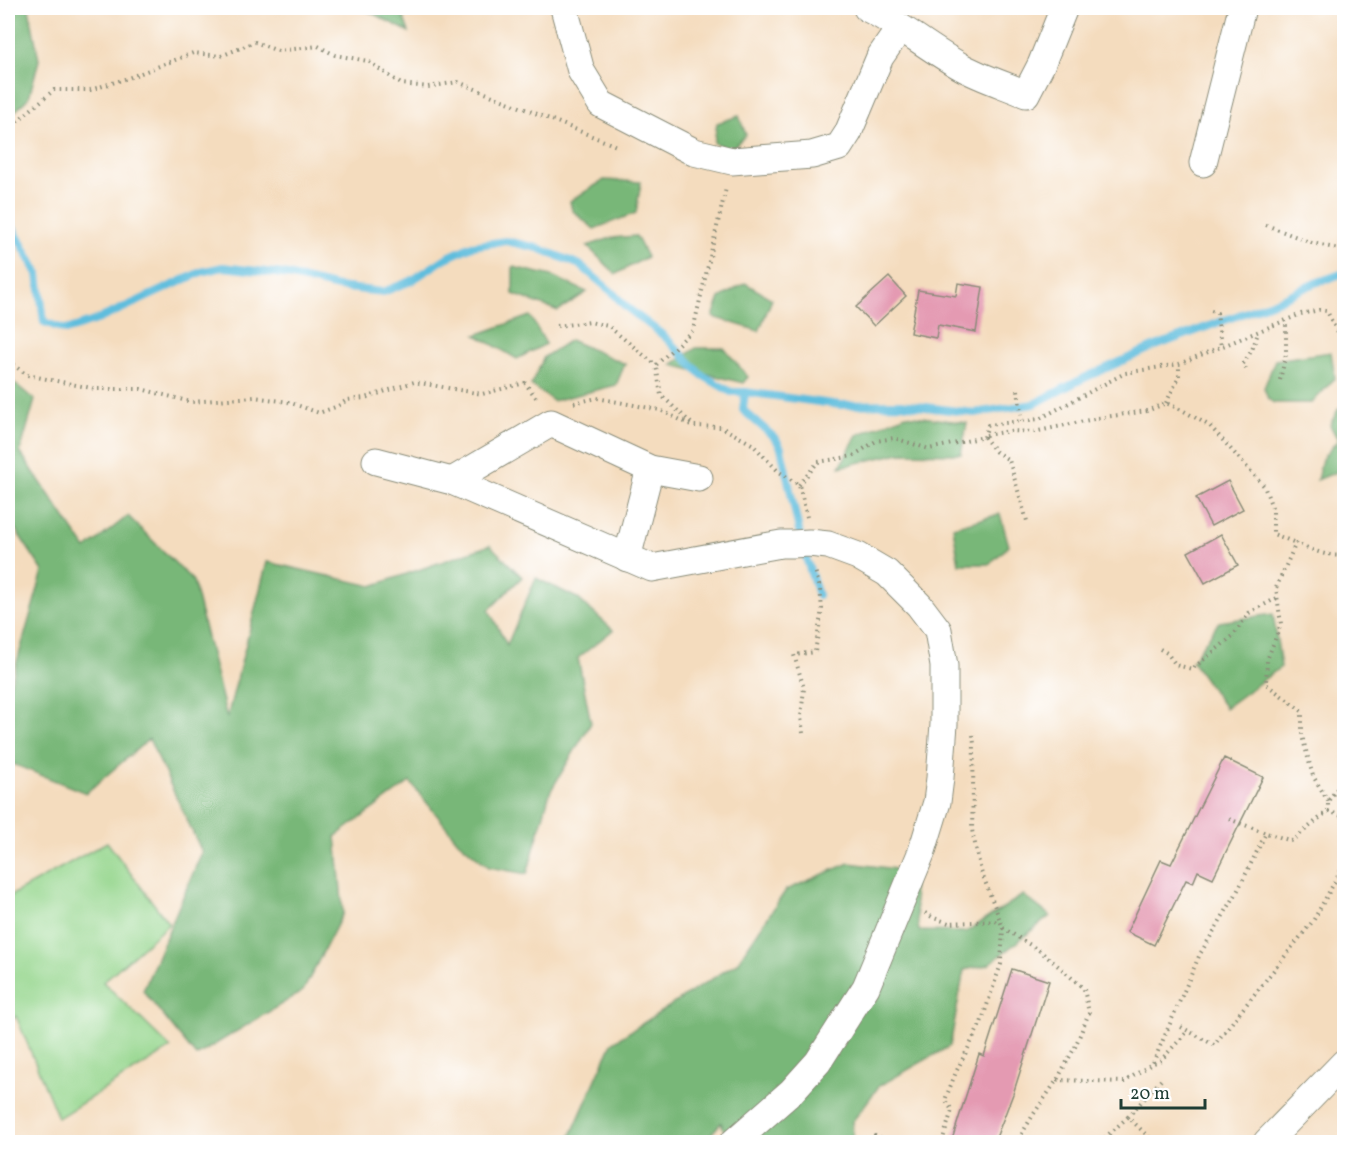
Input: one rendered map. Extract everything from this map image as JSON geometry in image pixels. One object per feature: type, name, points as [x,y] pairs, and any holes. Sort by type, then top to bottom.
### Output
[{"type":"street","points":[[564,8],[581,71],[601,104],[694,152],[732,161],[812,155],[839,147],[848,133],[880,57],[885,15],[963,68],[1026,94],[1041,65],[1064,8]]},
{"type":"street","points":[[1203,163],[1242,8]]},
{"type":"street","points":[[452,481],[551,423],[650,468],[699,478]]},
{"type":"street","points":[[376,461],[452,481],[652,568],[781,544],[828,545],[858,556],[886,573],[920,605],[938,630],[944,666],[944,724],[937,802],[922,851],[866,987],[818,1062],[791,1092],[734,1143]]},
{"type":"street","points":[[627,558],[650,468]]},
{"type":"street","points":[[1268,1143],[1344,1063]]},
{"type":"path","points":[[8,129],[54,90],[90,90],[193,53],[220,56],[255,42],[278,51],[318,46],[335,55],[368,61],[401,84],[428,87],[458,82],[623,148]]},
{"type":"path","points":[[657,363],[693,330],[732,161]]},
{"type":"path","points":[[1266,225],[1312,243],[1339,249]]},
{"type":"path","points":[[1028,521],[1009,460],[996,452],[985,436],[988,425],[1039,418],[1125,373],[1179,364],[1221,345],[1301,314],[1318,310],[1327,311],[1344,347]]},
{"type":"path","points":[[1211,311],[1217,314],[1221,345]]},
{"type":"path","points":[[1280,380],[1286,354],[1286,321]]},
{"type":"path","points":[[557,326],[590,322],[608,327],[657,363],[661,395],[693,426]]},
{"type":"path","points":[[1246,369],[1243,364],[1252,350],[1258,332]]},
{"type":"path","points":[[8,361],[27,375],[96,389],[141,389],[191,402],[254,397],[288,402],[319,414],[347,400],[365,398],[414,382],[482,394],[525,383],[540,402]]},
{"type":"path","points":[[800,485],[818,462],[853,456],[876,441],[894,438],[929,449],[1010,431],[1034,432],[1098,418],[1147,411],[1166,403],[1179,377],[1179,364]]},
{"type":"path","points":[[1018,390],[1022,421]]},
{"type":"path","points":[[565,405],[597,399],[660,410],[693,426],[721,427],[752,444],[778,471],[800,485]]},
{"type":"path","points":[[1166,403],[1210,426],[1264,486],[1273,510],[1273,534],[1322,553],[1344,555]]},
{"type":"path","points":[[800,485],[810,531],[803,543],[810,555],[820,588],[822,609],[815,652],[794,655],[804,688],[801,717],[803,733]]},
{"type":"path","points":[[1296,543],[1276,588],[1281,624],[1267,660],[1266,684],[1302,711],[1302,736],[1313,776],[1328,801],[1328,811]]},
{"type":"path","points":[[1160,649],[1167,653],[1176,665],[1192,669],[1233,636],[1249,613],[1277,598]]},
{"type":"path","points":[[942,1143],[952,1110],[945,1100],[981,1023],[1001,964],[1003,928],[981,871],[972,830],[973,733]]},
{"type":"path","points":[[1328,801],[1344,779]]},
{"type":"path","points":[[1328,811],[1344,817]]},
{"type":"path","points":[[1229,819],[1292,841],[1328,811]]},
{"type":"path","points":[[1153,1063],[1200,954],[1235,896],[1266,833]]},
{"type":"path","points":[[1181,1027],[1214,1045],[1313,921],[1344,865]]},
{"type":"path","points":[[901,900],[934,918],[949,923],[1000,921]]},
{"type":"path","points":[[1003,928],[1040,951],[1084,989],[1089,1013],[1076,1047],[1017,1143]]},
{"type":"path","points":[[1057,1080],[1124,1082],[1161,1060],[1188,1031]]},
{"type":"path","points":[[1100,1143],[1128,1117],[1161,1080]]},
{"type":"path","points":[[1128,1117],[1154,1143]]},
{"type":"path","points":[[872,1143],[875,1136],[894,1143]]},
{"type":"green space","points":[[8,8],[29,8],[39,60],[29,97],[8,119]]},
{"type":"green space","points":[[362,8],[400,8],[409,32]]},
{"type":"green space","points":[[739,116],[746,135],[731,149],[714,143],[717,123]]},
{"type":"green space","points":[[604,180],[641,182],[636,213],[594,229],[572,210],[570,201]]},
{"type":"green space","points":[[636,236],[647,257],[616,274],[587,246],[611,238]]},
{"type":"green space","points":[[513,267],[552,276],[587,292],[558,311],[513,294]]},
{"type":"green space","points":[[745,283],[772,299],[759,331],[713,317],[720,298]]},
{"type":"green space","points":[[530,316],[546,344],[517,359],[476,335]]},
{"type":"green space","points":[[570,340],[625,364],[616,385],[553,401],[531,385],[544,357]]},
{"type":"green space","points":[[696,348],[724,348],[748,377],[743,383],[672,365]]},
{"type":"green space","points":[[1331,352],[1335,378],[1312,403],[1274,403],[1268,399],[1264,388],[1275,360]]},
{"type":"green space","points":[[8,378],[35,400],[20,452],[86,549],[128,516],[193,581],[227,718],[267,562],[372,586],[490,545],[522,577],[489,610],[507,645],[536,578],[577,598],[613,630],[578,658],[591,723],[550,792],[527,874],[489,867],[458,841],[410,782],[336,836],[343,913],[303,991],[196,1056],[143,991],[202,852],[149,739],[86,793],[8,762],[8,693],[43,571],[8,518]]},
{"type":"green space","points":[[1339,408],[1344,410],[1344,469],[1317,480],[1322,459],[1338,440],[1330,425]]},
{"type":"green space","points":[[906,415],[967,423],[961,454],[900,453],[840,467],[857,435]]},
{"type":"green space","points":[[1000,514],[1009,546],[989,564],[959,564],[953,527]]},
{"type":"green space","points":[[1273,614],[1281,667],[1225,708],[1192,661],[1219,622]]},
{"type":"green space","points":[[107,842],[169,924],[103,982],[171,1048],[58,1118],[16,1016],[8,1024],[8,897]]},
{"type":"green space","points":[[849,863],[911,871],[919,931],[966,932],[1023,895],[1050,916],[988,965],[964,970],[950,1046],[879,1086],[852,1122],[853,1142],[729,1142],[721,1123],[704,1142],[568,1142],[612,1043],[737,963],[786,890]]},
{"type":"building","points":[[889,277],[906,296],[874,326],[856,307]]},
{"type":"building","points":[[958,283],[983,287],[976,332],[938,325],[936,338],[910,333],[918,290],[956,296]]},
{"type":"building","points":[[1228,481],[1243,509],[1211,526],[1196,498]]},
{"type":"building","points":[[1221,534],[1238,565],[1205,583],[1188,552]]},
{"type":"building","points":[[1224,758],[1263,777],[1213,878],[1198,871],[1193,883],[1186,880],[1154,945],[1127,932],[1161,860],[1171,864]]},
{"type":"building","points":[[1012,969],[1049,981],[1013,1094],[994,1143],[951,1143],[979,1054],[984,1056]]},
{"type":"waterway","points":[[8,219],[38,274],[44,322],[66,330],[97,320],[201,272],[223,267],[283,274],[338,287],[383,292],[411,281],[446,258],[472,246],[506,241],[538,248],[580,265],[625,306],[664,336],[702,375],[731,392],[840,405],[901,404],[974,413],[1034,404],[1082,379],[1153,347],[1344,273]]},
{"type":"waterway","points":[[745,392],[743,410],[776,439],[781,448],[800,535],[818,595]]}]
